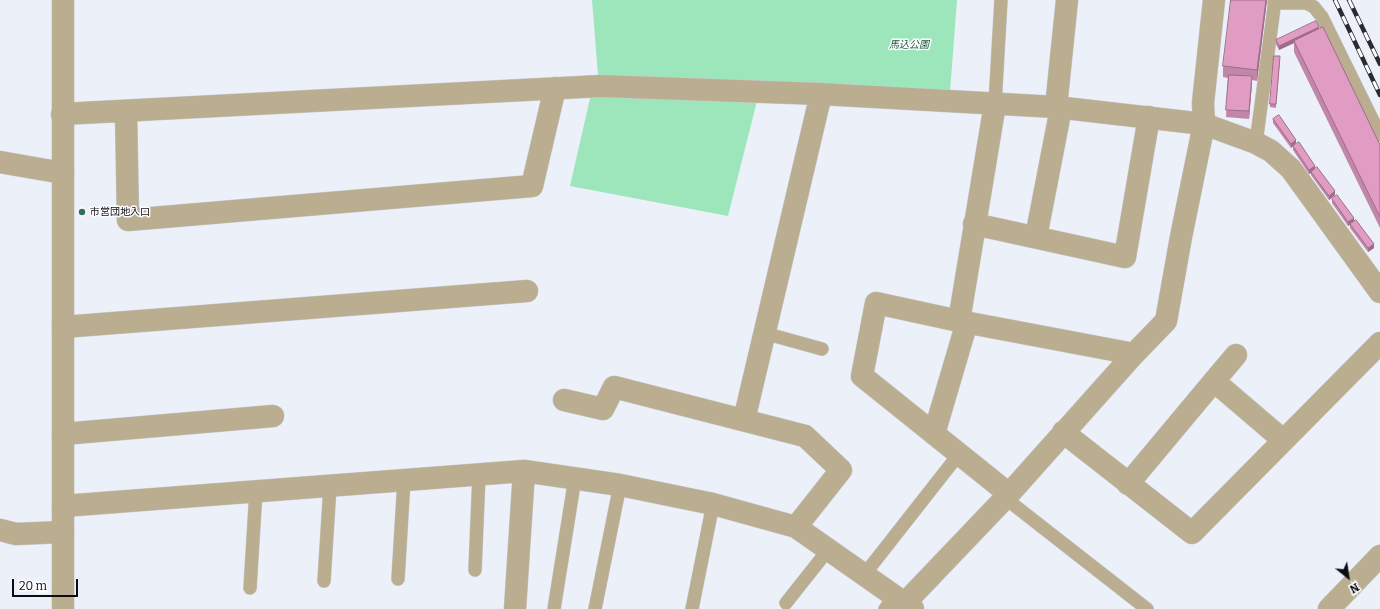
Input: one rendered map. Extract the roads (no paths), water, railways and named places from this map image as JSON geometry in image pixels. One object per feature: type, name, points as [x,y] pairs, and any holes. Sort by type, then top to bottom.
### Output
[{"type":"street","points":[[62,609],[63,0]]},
{"type":"street","points":[[1036,237],[1058,108],[1067,0]]},
{"type":"street","points":[[63,506],[524,470],[620,485],[713,504],[796,528],[864,575],[900,604],[1007,496],[1063,432],[1166,321],[1204,124],[1203,103],[1214,0]]},
{"type":"street","points":[[62,114],[601,86],[820,94],[1058,108],[1204,124],[1256,143],[1281,159],[1291,169],[1380,292]]},
{"type":"street","points":[[126,111],[128,220],[532,186],[555,88]]},
{"type":"street","points":[[744,420],[820,94]]},
{"type":"street","points":[[934,434],[963,321],[974,224],[994,104]]},
{"type":"street","points":[[974,224],[1125,257],[1149,117]]},
{"type":"street","points":[[0,162],[62,173]]},
{"type":"street","points":[[63,327],[527,291]]},
{"type":"street","points":[[1007,496],[959,454],[862,376],[876,303],[1134,354]]},
{"type":"street","points":[[1063,432],[1192,533],[1380,343]]},
{"type":"street","points":[[1128,484],[1236,355]]},
{"type":"street","points":[[1214,381],[1283,440]]},
{"type":"street","points":[[564,400],[603,409],[614,387],[805,436],[841,470],[796,528]]},
{"type":"street","points":[[63,434],[273,416]]},
{"type":"street","points":[[515,609],[524,470]]},
{"type":"street","points":[[0,530],[16,534],[63,532]]},
{"type":"street","points":[[1329,609],[1380,556]]},
{"type":"lane","points":[[994,104],[1001,0]]},
{"type":"lane","points":[[1256,143],[1274,2],[1306,3],[1314,7],[1322,17],[1380,135]]},
{"type":"lane","points":[[764,333],[822,349]]},
{"type":"lane","points":[[864,575],[959,454]]},
{"type":"lane","points":[[475,570],[479,474]]},
{"type":"lane","points":[[554,609],[575,478]]},
{"type":"lane","points":[[398,579],[404,480]]},
{"type":"lane","points":[[595,609],[620,485]]},
{"type":"lane","points":[[324,581],[330,486]]},
{"type":"lane","points":[[250,588],[256,491]]},
{"type":"lane","points":[[1007,496],[1147,609]]},
{"type":"lane","points":[[692,609],[713,504]]},
{"type":"lane","points":[[786,603],[828,550]]},
{"type":"railway","points":[[1335,0],[1380,95]]},
{"type":"railway","points":[[1349,0],[1380,64]]},
{"type":"place","name":"市営団地入口","points":[[82,212]]},
{"type":"park label","name":"馬込公園","points":[[909,45]]}]
